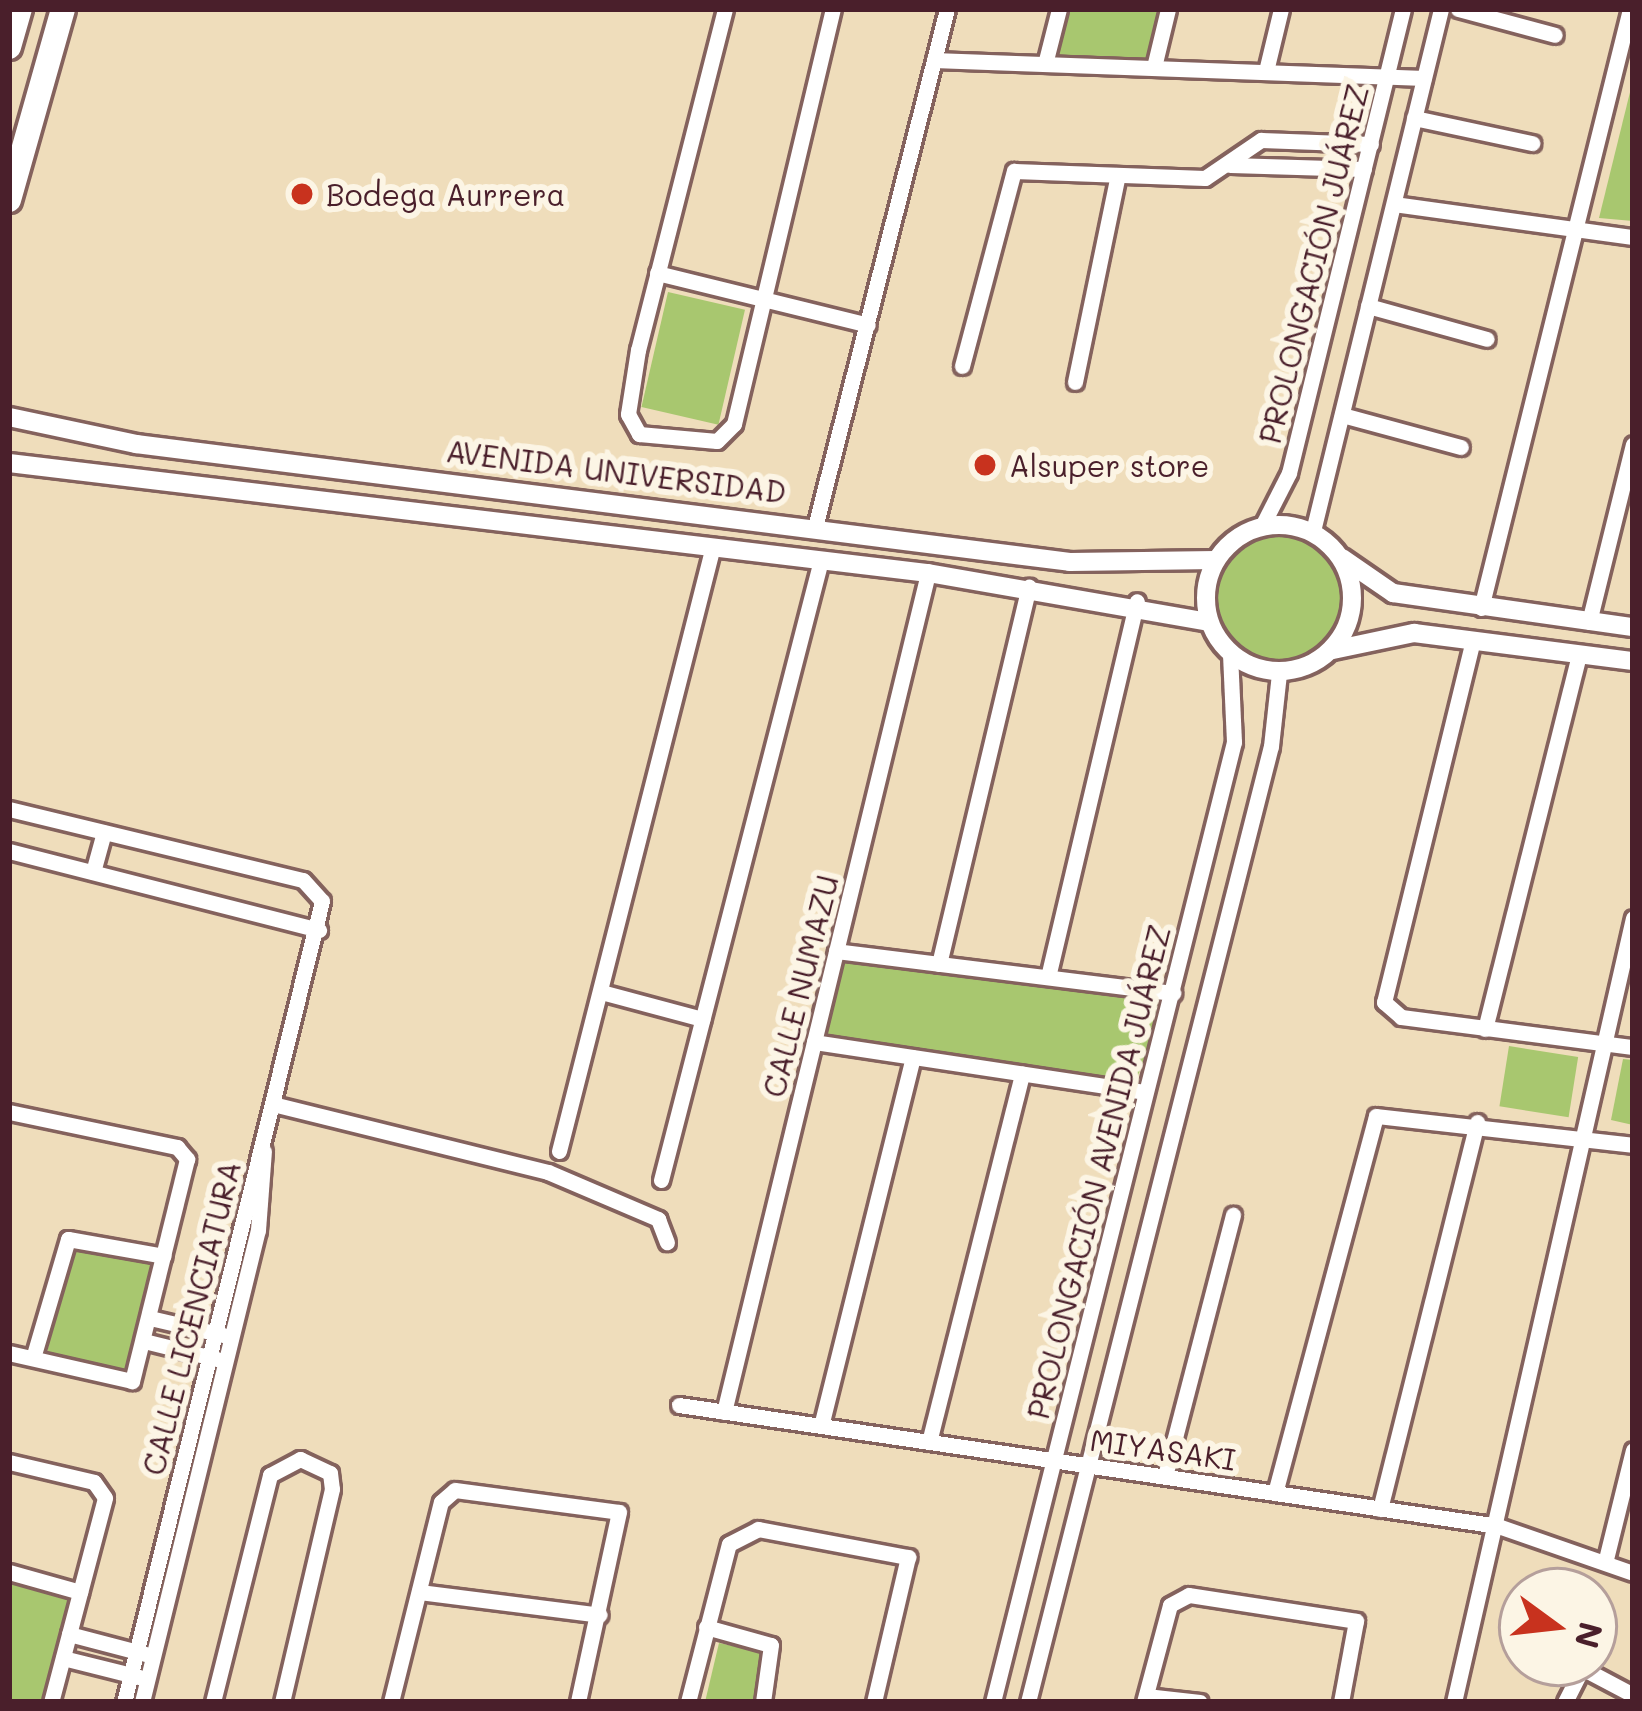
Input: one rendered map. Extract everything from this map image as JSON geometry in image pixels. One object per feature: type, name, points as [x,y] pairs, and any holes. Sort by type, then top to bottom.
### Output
[{"type":"highway","points":[[9,47],[20,9]]},
{"type":"highway","points":[[9,200],[62,9]]},
{"type":"main road","name":"AVENIDA UNIVERSIDAD","points":[[9,417],[175,447],[1128,568],[1216,560]]},
{"type":"main road","points":[[171,479],[175,447]]},
{"type":"main road","name":"AVENIDA UNIVERSIDAD","points":[[9,463],[1028,586],[1136,601],[1209,622]]},
{"type":"main road","points":[[1633,627],[1393,592],[1313,531],[1262,526],[1216,560],[1209,622],[1230,654],[1279,673],[1392,632],[1633,661]]},
{"type":"main road","points":[[1333,650],[1350,608],[1342,557]]},
{"type":"street","points":[[725,9],[631,387],[638,434],[729,433],[833,9]]},
{"type":"street","points":[[815,527],[947,9]]},
{"type":"street","points":[[1045,64],[1059,9]]},
{"type":"street","points":[[1154,68],[1168,9]]},
{"type":"street","points":[[1266,71],[1281,9]]},
{"type":"street","name":"PROLONGACIÓN JUÁREZ","points":[[1262,526],[1289,473],[1403,9]]},
{"type":"street","name":"PROLONGACIÓN JUÁREZ","points":[[1313,531],[1441,9]]},
{"type":"street","points":[[1458,9],[1555,35]]},
{"type":"street","points":[[1481,608],[1630,9]]},
{"type":"street","points":[[934,60],[1424,78]]},
{"type":"street","points":[[1414,118],[1532,143]]},
{"type":"street","points":[[962,366],[1014,171],[1205,178],[1261,140],[1371,144]]},
{"type":"street","points":[[1230,165],[1364,169]]},
{"type":"street","points":[[1075,382],[1118,175]]},
{"type":"street","points":[[1394,203],[1633,237]]},
{"type":"street","points":[[657,273],[868,325]]},
{"type":"street","points":[[1368,306],[1487,339]]},
{"type":"street","points":[[1342,415],[1461,447]]},
{"type":"street","points":[[1589,622],[1633,444]]},
{"type":"street","points":[[559,1151],[712,546]]},
{"type":"street","points":[[661,1180],[820,560]]},
{"type":"street","name":"CALLE NUMAZU","points":[[724,1412],[928,573]]},
{"type":"street","points":[[939,964],[1028,586]]},
{"type":"street","points":[[1048,977],[1136,601]]},
{"type":"street","points":[[1473,640],[1388,1012],[1633,1047]]},
{"type":"street","name":"PROLONGACIÓN AVENIDA JUÁREZ","points":[[992,1702],[1234,742],[1230,654]]},
{"type":"street","points":[[1486,1029],[1579,654]]},
{"type":"street","points":[[1028,1702],[1281,704],[1279,673]]},
{"type":"street","points":[[9,808],[303,880],[322,901],[319,930],[264,1150]]},
{"type":"street","points":[[93,872],[104,832]]},
{"type":"street","points":[[9,851],[319,930]]},
{"type":"street","points":[[1454,1702],[1588,1137],[1633,917]]},
{"type":"street","points":[[836,951],[1173,994]]},
{"type":"street","points":[[601,992],[702,1019]]},
{"type":"street","points":[[814,1042],[1143,1092]]},
{"type":"street","points":[[821,1426],[913,1057]]},
{"type":"street","points":[[929,1442],[1022,1073]]},
{"type":"street","points":[[277,1106],[548,1172],[658,1220],[667,1242]]},
{"type":"street","points":[[9,1112],[182,1150],[164,1256],[132,1381],[9,1353]]},
{"type":"street","points":[[1275,1493],[1376,1116],[1477,1122],[1633,1145]]},
{"type":"street","points":[[1380,1508],[1477,1122]]},
{"type":"street","name":"CALLE LICENCIATURA","points":[[145,1654],[208,1356],[264,1150]]},
{"type":"street","name":"CALLE LICENCIATURA","points":[[124,1702],[139,1677],[226,1361],[265,1197],[264,1150]]},
{"type":"street","points":[[1165,1476],[1233,1214]]},
{"type":"street","points":[[33,1358],[68,1239],[164,1256]]},
{"type":"street","points":[[150,1318],[232,1337]]},
{"type":"street","points":[[144,1341],[226,1361]]},
{"type":"street","name":"MIYASAKI","points":[[679,1405],[1498,1526],[1606,1559],[1633,1573]]},
{"type":"street","points":[[1606,1559],[1633,1450]]},
{"type":"street","points":[[212,1702],[270,1475],[300,1460],[330,1474],[332,1489],[282,1702]]},
{"type":"street","points":[[9,1462],[101,1488],[52,1702]]},
{"type":"street","points":[[402,1702],[391,1701],[448,1491],[610,1503],[622,1527],[578,1702]]},
{"type":"street","points":[[688,1702],[729,1544],[747,1529],[904,1552],[874,1702]]},
{"type":"street","points":[[9,1572],[80,1592]]},
{"type":"street","points":[[419,1592],[600,1615]]},
{"type":"street","points":[[1200,1702],[1145,1699],[1170,1605],[1189,1595],[1356,1622],[1342,1702]]},
{"type":"street","points":[[706,1627],[771,1645],[763,1702]]},
{"type":"street","points":[[69,1634],[145,1654]]},
{"type":"street","points":[[63,1658],[139,1677]]},
{"type":"street","points":[[1565,1702],[1582,1668],[1633,1695]]},
{"type":"street","name":"CALLE LICENCIATURA","points":[[139,1677],[142,1702]]},
{"type":"green space","points":[[1065,9],[1161,9],[1147,61],[1053,59]]},
{"type":"green space","points":[[1633,80],[1633,221],[1599,218]]},
{"type":"green space","points":[[668,292],[745,310],[718,425],[641,407]]},
{"type":"green space","points":[[1279,531],[1304,536],[1326,550],[1340,572],[1345,597],[1340,622],[1326,644],[1304,658],[1279,663],[1254,658],[1232,644],[1218,622],[1213,597],[1218,572],[1232,550],[1254,536]]},
{"type":"green space","points":[[840,956],[1165,997],[1135,1085],[821,1035]]},
{"type":"green space","points":[[1509,1046],[1578,1057],[1569,1117],[1499,1106]]},
{"type":"green space","points":[[1623,1059],[1633,1060],[1633,1125],[1611,1120]]},
{"type":"green space","points":[[69,1240],[161,1258],[138,1376],[46,1358]]},
{"type":"green space","points":[[9,1578],[74,1595],[44,1702],[9,1702]]},
{"type":"green space","points":[[719,1643],[766,1653],[755,1702],[705,1702]]},
{"type":"place","name":"Bodega Aurrera","points":[[302,194]]},
{"type":"place","name":"Alsuper store","points":[[985,465]]}]
